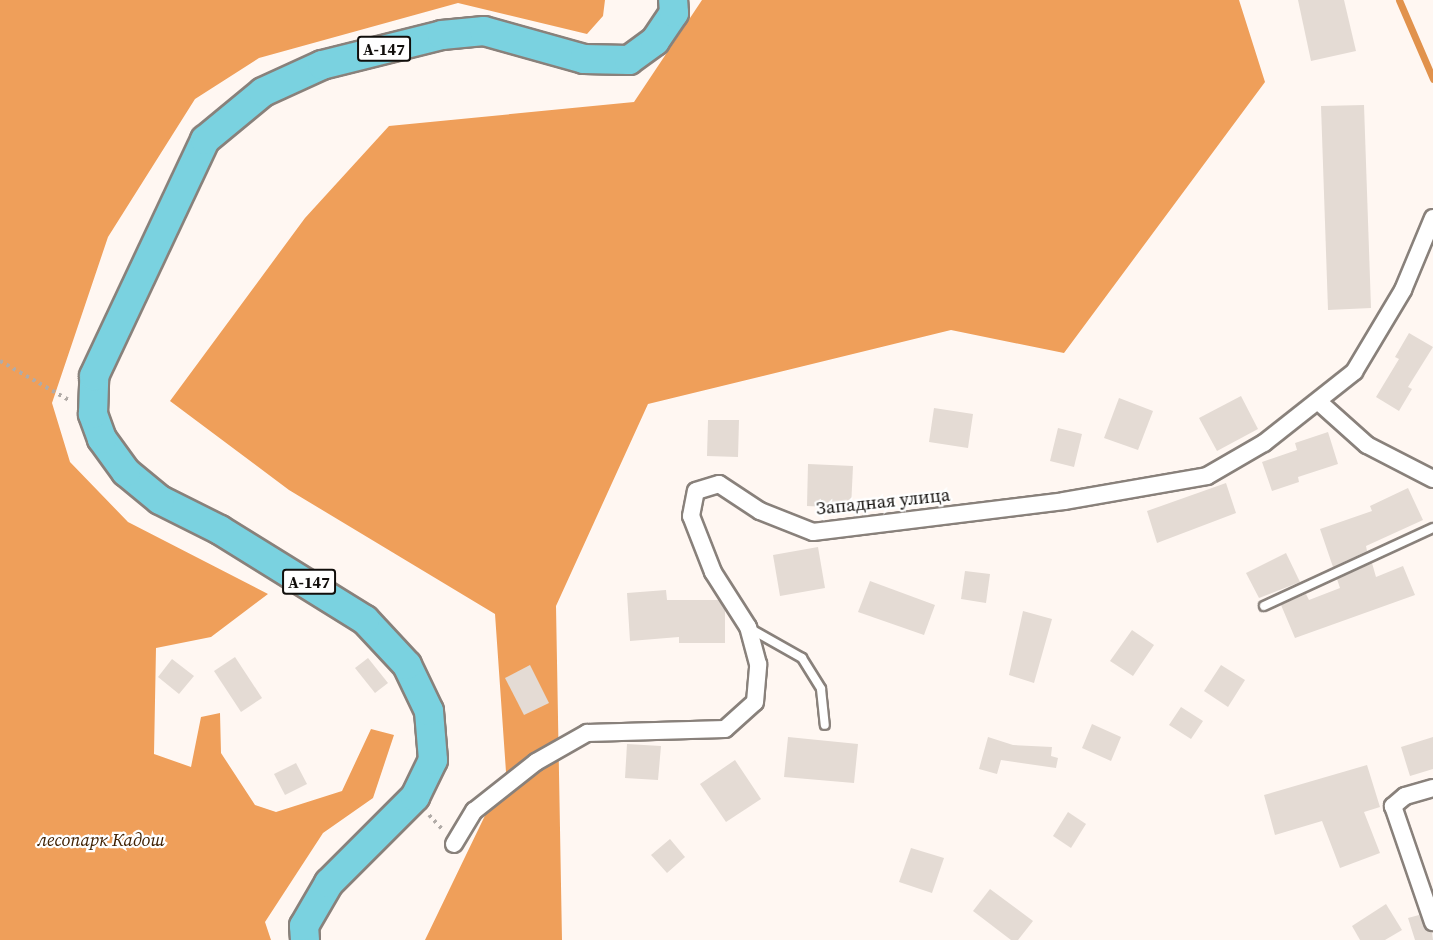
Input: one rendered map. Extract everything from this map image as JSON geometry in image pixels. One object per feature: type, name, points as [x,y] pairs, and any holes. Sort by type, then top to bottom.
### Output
[{"type":"highway","name":"А-147","points":[[305,940],[304,926],[329,884],[415,797],[433,760],[429,711],[406,665],[365,620],[248,546],[160,500],[126,472],[102,439],[93,414],[94,376],[205,140],[263,92],[322,65],[442,34],[484,31],[584,59],[629,60],[655,41],[674,13],[673,0]]},
{"type":"street","name":"Западная улица","points":[[454,844],[474,811],[536,762],[587,733],[725,729],[755,702],[758,664],[748,627],[713,572],[691,516],[696,491],[719,484],[760,511],[813,532],[1064,501],[1208,476],[1320,403],[1354,372],[1403,290],[1433,218]]},
{"type":"street","points":[[1320,403],[1366,445],[1433,480]]},
{"type":"street","points":[[1433,788],[1405,796],[1393,806],[1433,922]]},
{"type":"lane","points":[[1264,606],[1433,528]]},
{"type":"lane","points":[[748,627],[802,658],[821,689],[825,725]]},
{"type":"path","points":[[0,361],[93,414]]},
{"type":"path","points":[[415,797],[454,844]]},
{"type":"green space","name":"лесопарк Кадош","points":[[0,0],[605,0],[603,16],[587,34],[458,3],[259,58],[195,99],[108,237],[52,403],[70,462],[128,522],[268,594],[211,637],[156,648],[154,754],[191,767],[201,717],[220,713],[221,753],[255,805],[276,812],[342,791],[371,729],[394,735],[373,798],[323,833],[265,922],[271,940],[0,940]]},
{"type":"green space","points":[[702,0],[1239,0],[1265,82],[1064,353],[951,330],[648,404],[556,606],[562,940],[425,940],[506,772],[495,614],[289,490],[170,401],[305,218],[389,126],[634,102]]},
{"type":"building","points":[[1298,0],[1344,0],[1356,51],[1311,61]]},
{"type":"building","points":[[1364,105],[1371,308],[1328,310],[1321,106]]},
{"type":"building","points":[[1409,333],[1433,347],[1408,387],[1412,389],[1399,411],[1376,397],[1399,359],[1395,357]]},
{"type":"building","points":[[1241,396],[1258,429],[1217,451],[1199,418]]},
{"type":"building","points":[[1119,398],[1153,411],[1138,450],[1104,438]]},
{"type":"building","points":[[934,408],[973,414],[968,448],[929,442]]},
{"type":"building","points":[[708,420],[739,420],[738,457],[707,456]]},
{"type":"building","points":[[1058,428],[1082,434],[1074,467],[1050,461]]},
{"type":"building","points":[[1328,432],[1338,464],[1298,477],[1299,482],[1272,491],[1262,462],[1297,450],[1295,443]]},
{"type":"building","points":[[808,464],[853,466],[851,508],[807,506]]},
{"type":"building","points":[[1226,483],[1236,513],[1157,543],[1147,511]]},
{"type":"building","points":[[1408,488],[1423,520],[1366,546],[1367,551],[1333,567],[1320,529],[1372,511],[1370,506]]},
{"type":"building","points":[[818,547],[825,588],[780,596],[773,555]]},
{"type":"building","points":[[1286,553],[1300,582],[1259,598],[1246,573]]},
{"type":"building","points":[[1372,563],[1376,577],[1403,566],[1415,595],[1295,638],[1281,605],[1306,594],[1309,600],[1340,588],[1337,579]]},
{"type":"building","points":[[965,571],[990,574],[986,603],[961,599]]},
{"type":"building","points":[[870,581],[935,605],[924,635],[858,612]]},
{"type":"building","points":[[666,590],[667,600],[719,600],[725,610],[725,643],[679,643],[679,637],[630,641],[627,593]]},
{"type":"building","points":[[1023,611],[1052,619],[1034,683],[1009,675]]},
{"type":"building","points":[[1132,630],[1154,645],[1133,676],[1110,661]]},
{"type":"building","points":[[235,657],[262,698],[241,712],[214,671]]},
{"type":"building","points":[[368,658],[388,683],[375,693],[355,668]]},
{"type":"building","points":[[172,659],[194,676],[179,694],[158,677]]},
{"type":"building","points":[[530,665],[549,703],[524,715],[505,678]]},
{"type":"building","points":[[1221,665],[1245,680],[1228,707],[1204,691]]},
{"type":"building","points":[[1181,707],[1203,721],[1191,739],[1169,725]]},
{"type":"building","points":[[1092,724],[1121,737],[1111,761],[1082,748]]},
{"type":"building","points":[[788,737],[858,744],[854,783],[784,777]]},
{"type":"building","points":[[988,737],[1013,745],[1052,747],[1051,756],[1058,758],[1056,768],[1001,760],[997,774],[979,769]]},
{"type":"building","points":[[1433,737],[1433,769],[1410,776],[1401,747]]},
{"type":"building","points":[[627,744],[661,746],[658,780],[625,778]]},
{"type":"building","points":[[735,760],[761,799],[726,822],[700,784]]},
{"type":"building","points":[[296,763],[307,784],[285,795],[274,774]]},
{"type":"building","points":[[1367,765],[1380,807],[1364,812],[1380,853],[1340,868],[1322,821],[1275,835],[1264,795]]},
{"type":"building","points":[[1068,812],[1086,824],[1071,848],[1053,836]]},
{"type":"building","points":[[670,839],[685,857],[667,873],[651,855]]},
{"type":"building","points":[[911,848],[944,858],[932,893],[899,882]]},
{"type":"building","points":[[990,889],[1033,921],[1018,940],[1011,940],[973,911]]},
{"type":"building","points":[[1386,904],[1402,930],[1385,940],[1360,940],[1352,926]]},
{"type":"building","points":[[1419,915],[1426,929],[1432,932],[1433,940],[1415,940],[1408,918]]},
{"type":"waterway","points":[[1399,0],[1433,79]]}]
